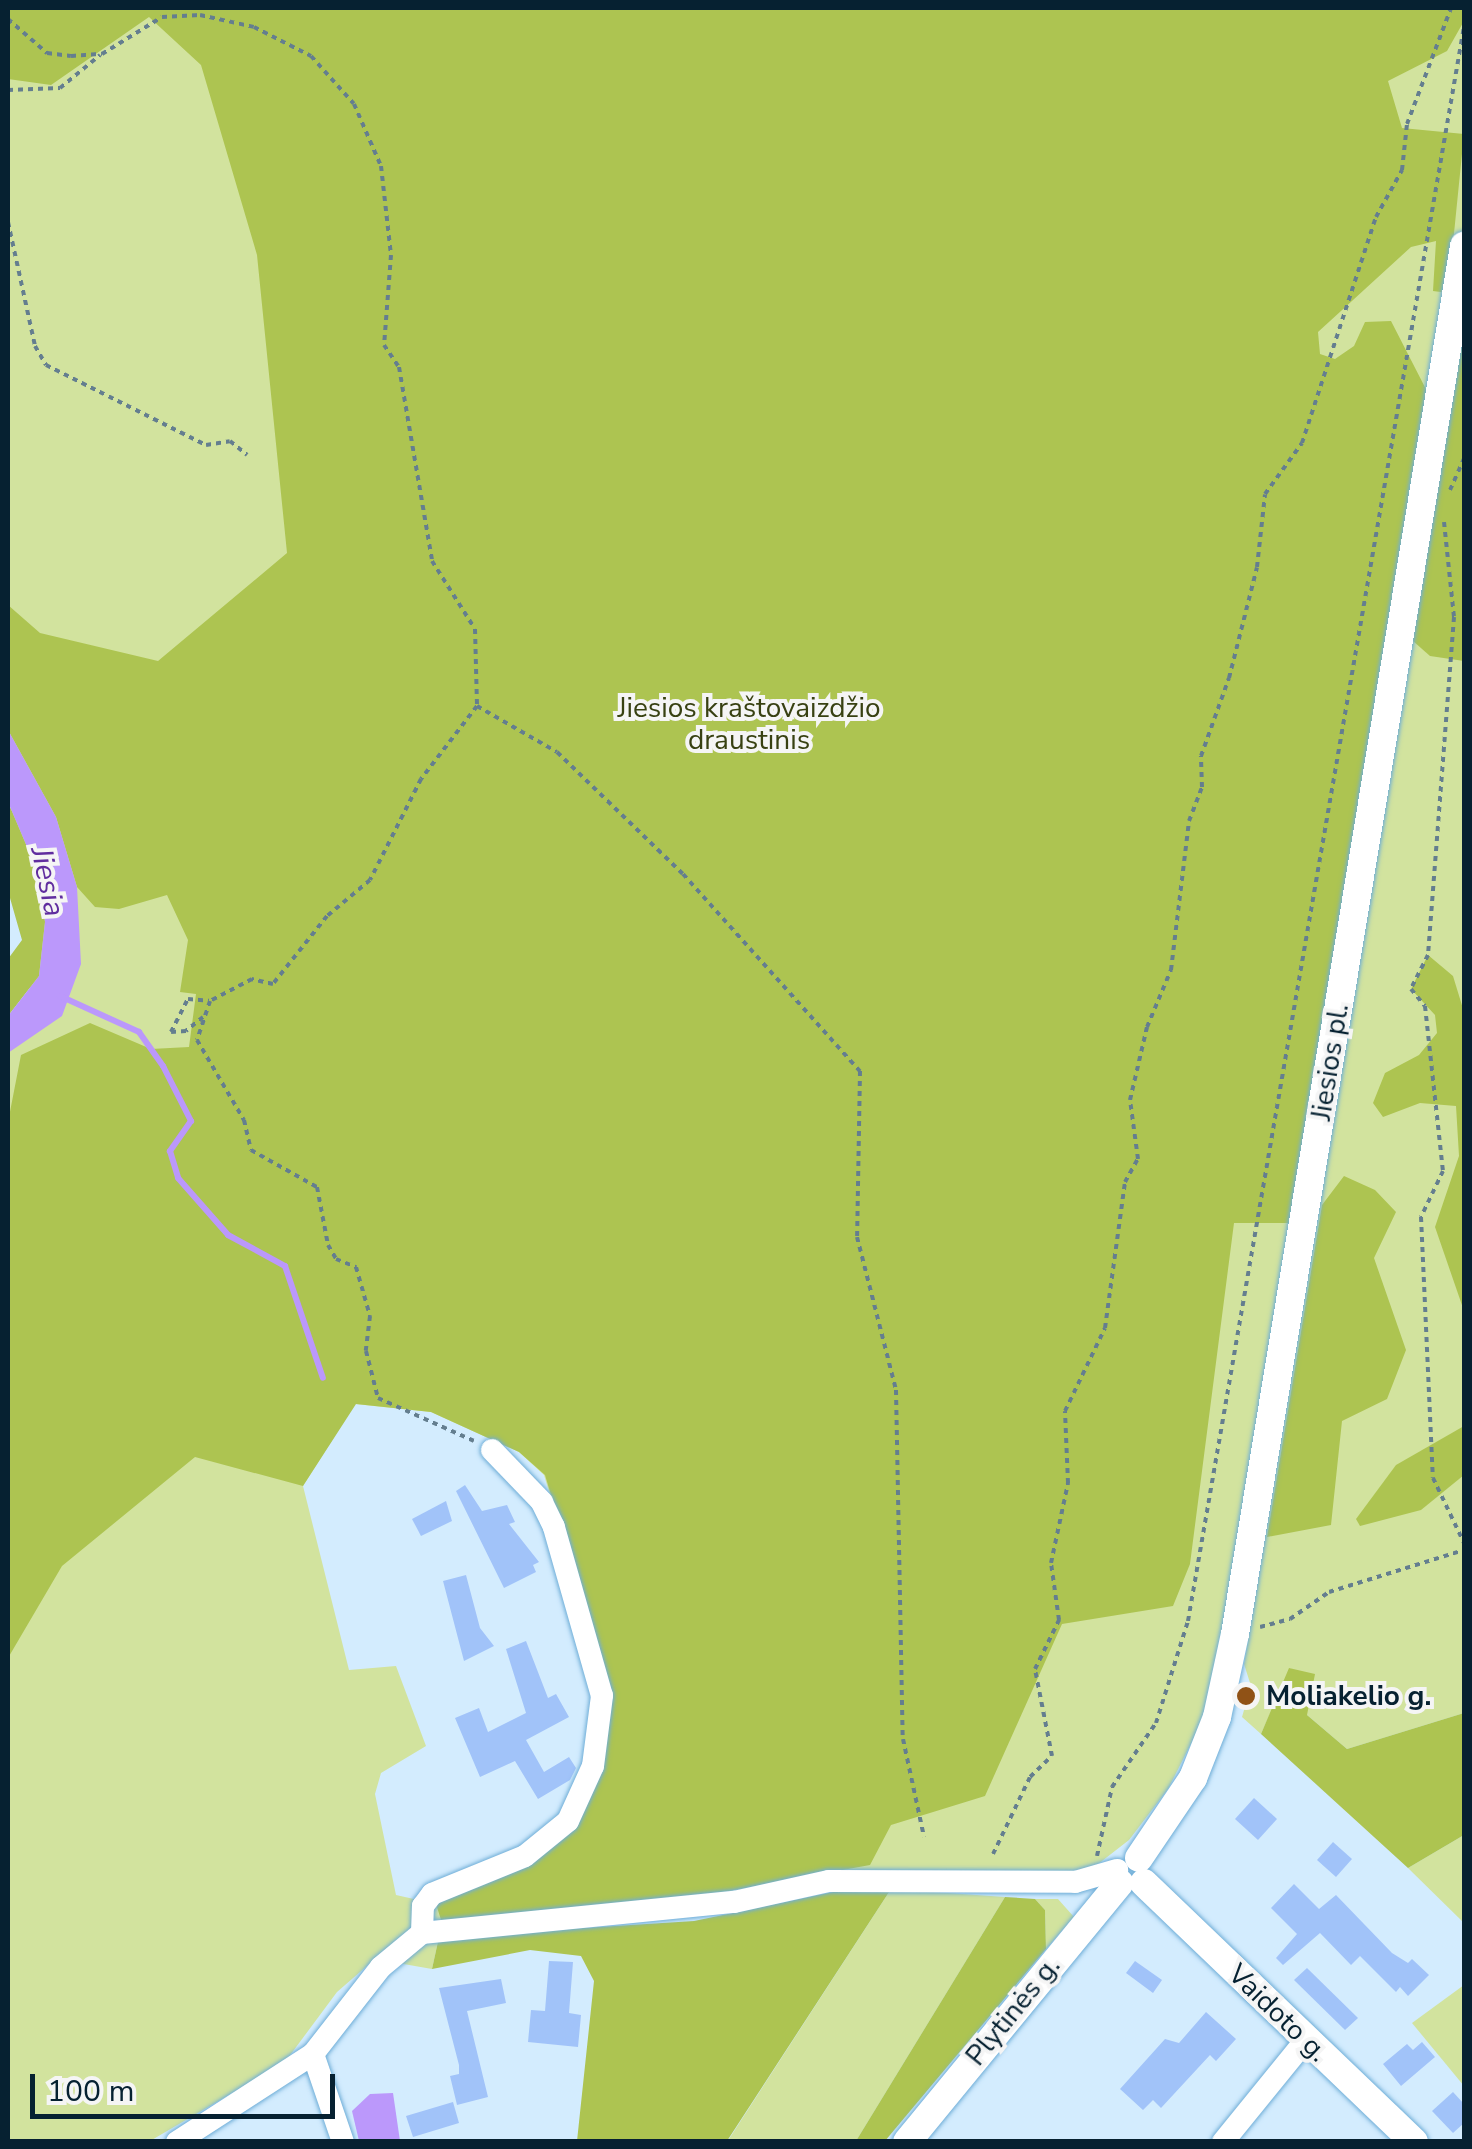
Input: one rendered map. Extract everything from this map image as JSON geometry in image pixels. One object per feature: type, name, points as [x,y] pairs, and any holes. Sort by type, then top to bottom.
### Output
[{"type":"main road","name":"Jiesios pl.","points":[[1123,1874],[1193,1778],[1217,1717],[1235,1634],[1464,246]]},
{"type":"main road","name":"Vaidoto g.","points":[[1123,1874],[1414,2142]]},
{"type":"main road","name":"Plytinės g.","points":[[907,2142],[1123,1874]]},
{"type":"street","points":[[422,1933],[423,1906],[432,1894],[525,1856],[568,1820],[594,1766],[602,1696],[554,1526],[542,1502],[492,1450]]},
{"type":"street","points":[[176,2142],[313,2054],[381,1967],[422,1933],[734,1902],[829,1881],[1075,1882],[1123,1874]]},
{"type":"street","points":[[1223,2142],[1306,2040]]},
{"type":"street","points":[[313,2054],[343,2142]]},
{"type":"path","points":[[158,8],[162,17]]},
{"type":"path","points":[[992,1854],[1030,1777],[1052,1756],[1036,1669],[1059,1620],[1051,1563],[1068,1483],[1065,1412],[1104,1328],[1125,1182],[1138,1159],[1130,1100],[1147,1027],[1171,970],[1190,822],[1202,787],[1200,756],[1229,678],[1257,566],[1265,494],[1302,444],[1376,217],[1402,170],[1407,124],[1451,8]]},
{"type":"path","points":[[8,90],[60,88],[102,54],[162,17],[200,14],[254,27],[311,56],[354,104],[380,166],[390,255],[384,345],[399,367],[432,561],[475,629],[477,706],[421,779],[370,880],[328,916],[273,984],[252,979],[210,1001],[188,1000],[170,1032],[186,1031],[203,1017]]},
{"type":"path","points":[[8,19],[47,53],[102,54]]},
{"type":"path","points":[[1123,1874],[1098,1828],[1112,1787],[1156,1724],[1188,1621],[1464,26]]},
{"type":"path","points":[[8,222],[35,346],[46,365],[206,445],[230,441],[247,455]]},
{"type":"path","points":[[1235,1634],[1290,1619],[1329,1592],[1464,1546],[1432,1478],[1421,1217],[1443,1171],[1426,1006],[1411,989],[1428,954],[1454,616],[1442,504],[1464,458]]},
{"type":"path","points":[[477,706],[557,752],[684,874],[860,1071],[857,1237],[896,1390],[902,1720],[924,1836]]},
{"type":"path","points":[[210,1001],[203,1017],[200,1053],[244,1120],[252,1150],[317,1187],[328,1245],[336,1259],[356,1266],[370,1316],[366,1351],[378,1398],[492,1450]]},
{"type":"green space","name":"Jiesios kraštovaizdžio draustinis","points":[[8,8],[1464,8],[1464,1713],[1347,1749],[1307,1715],[1290,1668],[1261,1734],[1242,1717],[1251,1686],[1244,1664],[1260,1568],[1233,1578],[1203,1720],[1168,1789],[1129,1840],[1075,1882],[922,1879],[442,1923],[432,1969],[375,1959],[337,1992],[285,2062],[150,2141],[8,2141],[8,1030],[33,1019],[8,778]],"holes":[[[355,1404],[431,1412],[519,1452],[544,1475],[610,1693],[574,1826],[436,1904],[396,1895],[375,1794],[381,1773],[426,1746],[396,1666],[349,1670],[303,1486]]]},
{"type":"green space","name":"Jiesios kraštovaizdžio draustinis","points":[[8,8],[1464,8],[1464,21],[1447,51],[1388,81],[1402,128],[1464,134],[1448,293],[1433,291],[1436,241],[1411,247],[1318,332],[1320,354],[1335,359],[1354,346],[1365,322],[1391,321],[1431,399],[1290,1223],[1234,1223],[1190,1564],[1173,1606],[1062,1624],[985,1796],[891,1825],[870,1865],[712,1894],[442,1923],[436,1904],[574,1826],[610,1692],[545,1475],[519,1452],[431,1412],[356,1404],[303,1486],[195,1457],[62,1566],[8,1658],[8,1122],[21,1055],[90,1023],[151,1049],[189,1047],[196,994],[180,992],[188,940],[167,895],[119,909],[95,907],[77,887],[56,817],[8,730],[8,605],[40,633],[158,661],[287,553],[257,255],[201,65],[149,17],[51,85],[8,79]]},
{"type":"green space","points":[[1464,323],[1464,661],[1430,656],[1413,641]]},
{"type":"green space","points":[[8,802],[39,875],[45,922],[39,976],[8,1016],[8,959],[22,940],[8,891]]},
{"type":"green space","points":[[1428,955],[1453,976],[1464,1012],[1464,1311],[1435,1227],[1459,1156],[1456,1106],[1420,1103],[1383,1117],[1373,1103],[1385,1073],[1419,1055],[1437,1033],[1435,1015],[1411,989]]},
{"type":"green space","points":[[1344,1176],[1375,1190],[1396,1212],[1374,1258],[1406,1350],[1387,1399],[1342,1421],[1331,1525],[1267,1537],[1322,1205]]},
{"type":"green space","points":[[1464,1426],[1464,1475],[1421,1510],[1360,1526],[1356,1519],[1396,1465]]},
{"type":"green space","points":[[1289,1668],[1315,1674],[1307,1715],[1347,1749],[1464,1713],[1464,1835],[1408,1868],[1261,1734]]},
{"type":"green space","points":[[1464,1835],[1464,1923],[1408,1868]]},
{"type":"green space","points":[[891,1889],[1005,1897],[856,2141],[727,2142]]},
{"type":"green space","points":[[891,1889],[727,2141],[577,2141],[594,1981],[581,1956],[530,1950],[432,1969],[439,1937],[694,1921],[833,1892]]},
{"type":"green space","points":[[1005,1897],[1035,1899],[1045,1910],[1046,1949],[885,2141],[856,2141]]},
{"type":"green space","points":[[1035,1899],[1058,1899],[1074,1917],[1046,1949],[1045,1910]]},
{"type":"green space","points":[[1464,1985],[1464,2086],[1412,2023]]},
{"type":"water","name":"Jiesia","points":[[8,730],[56,817],[77,887],[81,964],[62,1016],[8,1053],[8,1016],[39,976],[45,922],[39,875],[8,802]]},
{"type":"water","points":[[393,2093],[400,2141],[359,2141],[352,2111],[370,2094]]},
{"type":"building","points":[[465,1485],[482,1511],[507,1505],[515,1522],[509,1524],[539,1562],[533,1565],[536,1572],[504,1588],[456,1491]]},
{"type":"building","points":[[446,1501],[452,1521],[421,1536],[412,1519]]},
{"type":"building","points":[[466,1575],[480,1628],[494,1646],[464,1661],[443,1581]]},
{"type":"building","points":[[526,1641],[548,1698],[556,1694],[569,1717],[526,1740],[544,1772],[569,1757],[576,1768],[570,1780],[538,1799],[515,1761],[480,1777],[455,1718],[479,1708],[488,1732],[526,1713],[506,1649]]},
{"type":"building","points":[[1254,1798],[1277,1819],[1258,1840],[1235,1819]]},
{"type":"building","points":[[1333,1842],[1352,1859],[1336,1877],[1317,1860]]},
{"type":"building","points":[[1294,1884],[1319,1909],[1336,1895],[1392,1953],[1408,1963],[1412,1959],[1429,1975],[1408,1996],[1400,1987],[1396,1992],[1360,1956],[1351,1965],[1320,1933],[1283,1965],[1276,1958],[1297,1934],[1271,1908]]},
{"type":"building","points":[[549,1961],[573,1962],[569,2013],[581,2015],[578,2047],[528,2042],[531,2010],[545,2011]]},
{"type":"building","points":[[1135,1961],[1162,1980],[1153,1993],[1126,1973]]},
{"type":"building","points":[[1307,1968],[1358,2018],[1345,2030],[1294,1980]]},
{"type":"building","points":[[501,1979],[506,2003],[467,2011],[488,2097],[457,2105],[450,2076],[459,2074],[459,2065],[439,1988]]},
{"type":"building","points":[[1206,2012],[1236,2039],[1216,2061],[1210,2055],[1161,2108],[1153,2100],[1143,2110],[1120,2089],[1165,2039],[1179,2043]]},
{"type":"building","points":[[1422,2042],[1435,2057],[1401,2086],[1383,2064],[1407,2044],[1413,2050]]},
{"type":"building","points":[[1453,2092],[1464,2104],[1464,2123],[1453,2133],[1432,2111]]},
{"type":"building","points":[[453,2102],[459,2123],[413,2137],[406,2116]]},
{"type":"waterway","points":[[60,996],[139,1032],[163,1066],[191,1121],[170,1151],[178,1178],[228,1235],[285,1266],[323,1378]]},
{"type":"place","name":"Moliakelio g.","points":[[1246,1696]]}]
